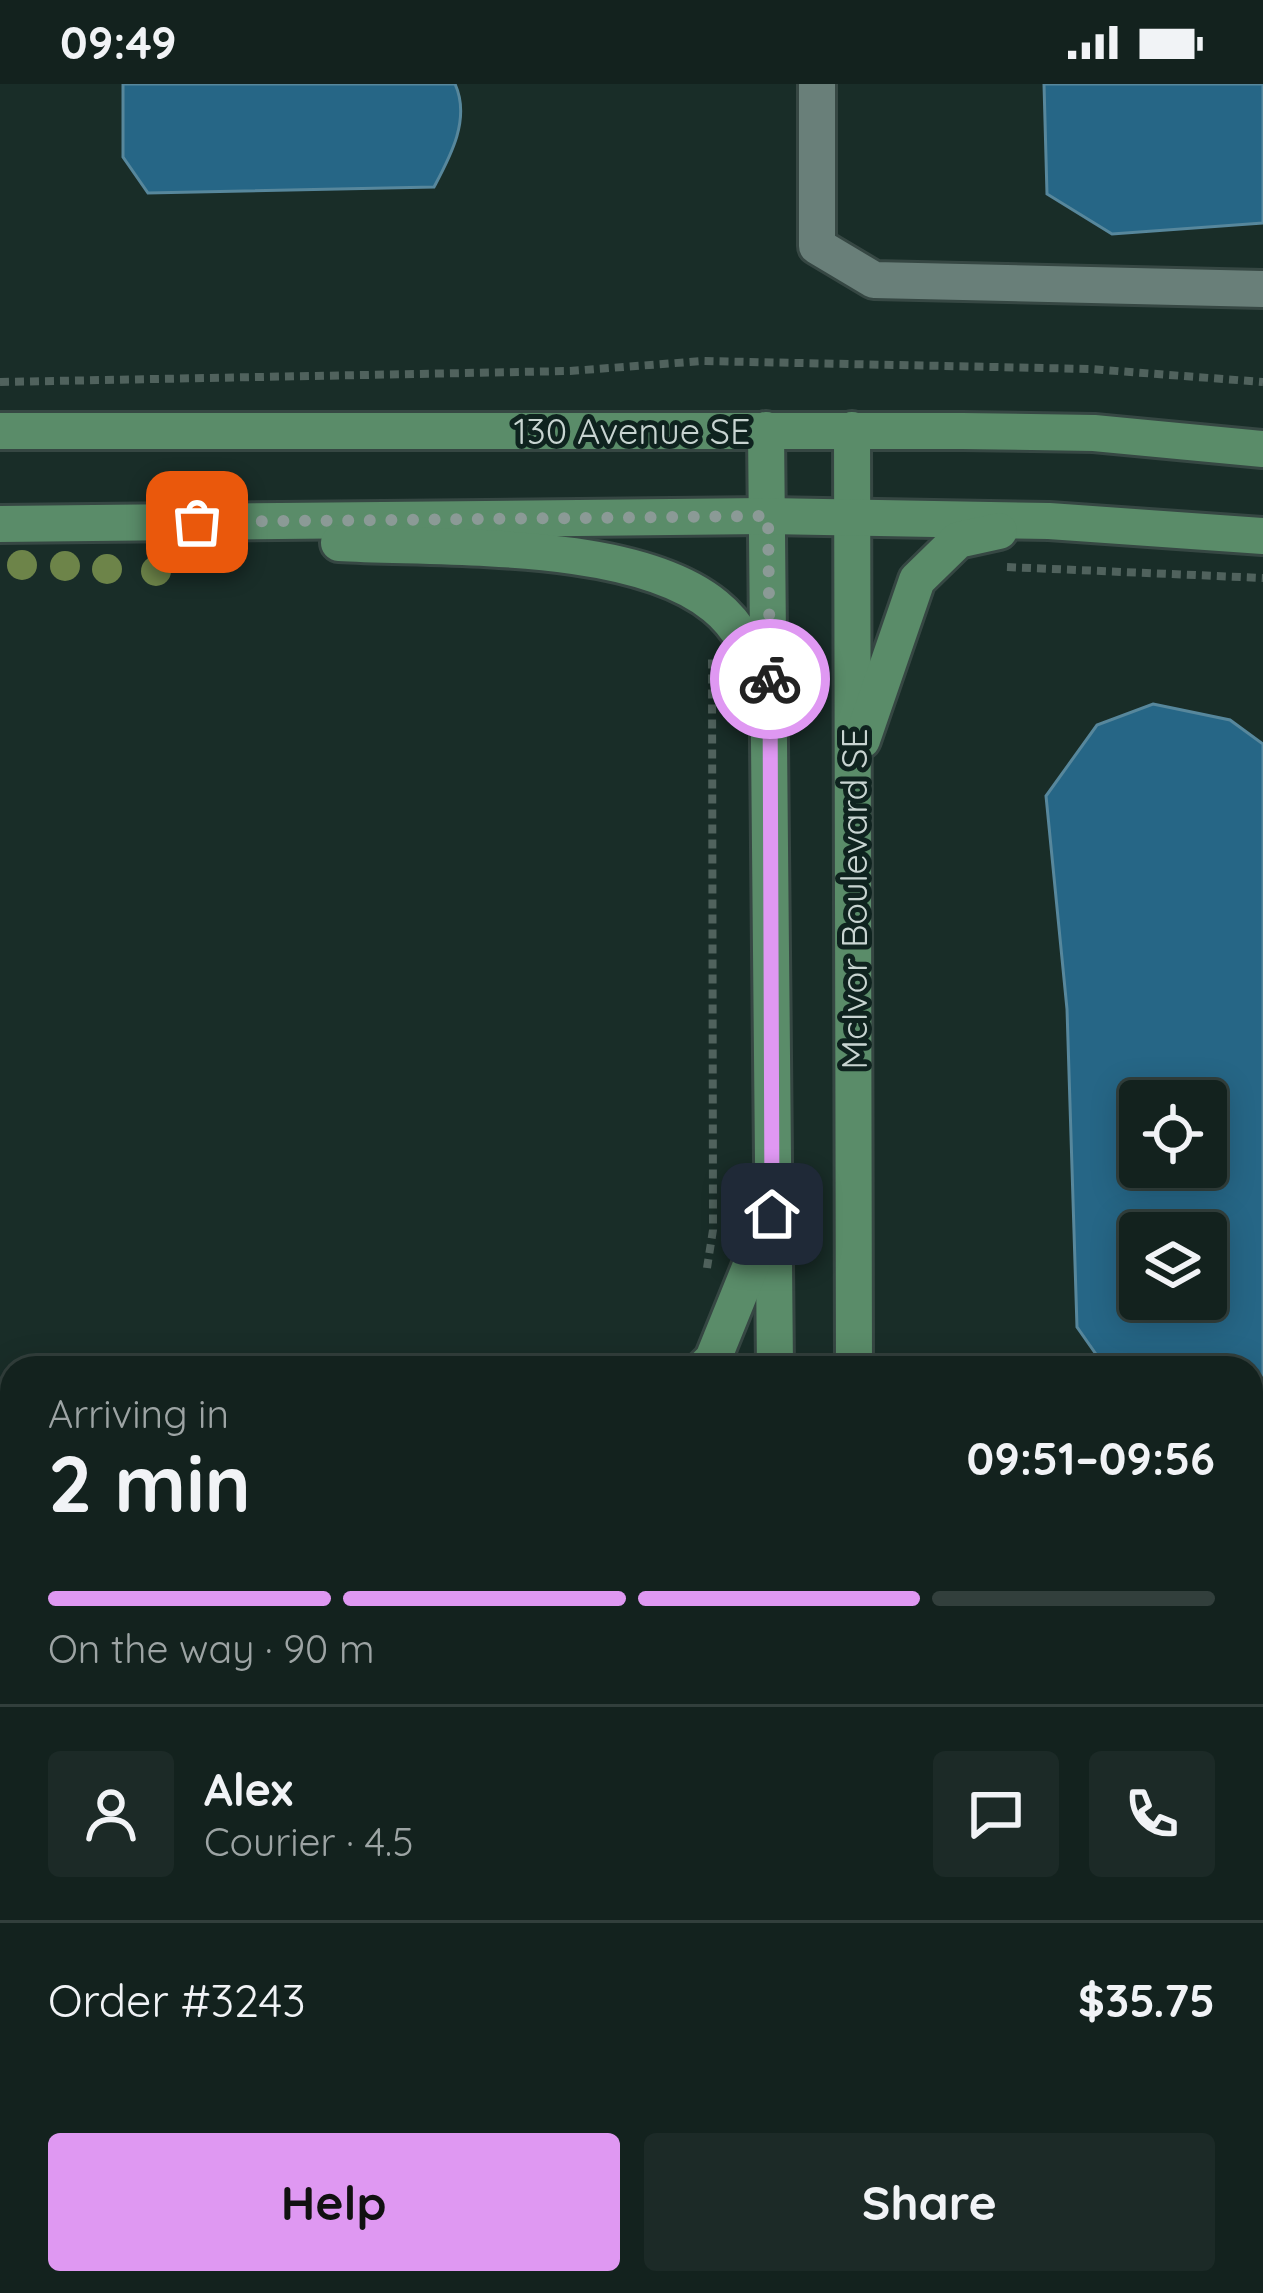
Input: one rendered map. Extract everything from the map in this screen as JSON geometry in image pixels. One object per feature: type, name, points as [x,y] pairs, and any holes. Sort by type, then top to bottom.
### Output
[{"type":"main road","points":[[766,430],[776,1356]]},
{"type":"main road","name":"McIvor Boulevard SE","points":[[852,430],[854,1356]]},
{"type":"main road","name":"130 Avenue SE","points":[[0,431],[1094,433],[1263,448]]},
{"type":"main road","points":[[6,524],[768,516],[1049,520],[1263,536]]},
{"type":"main road","points":[[853,766],[917,580],[958,540],[1049,520]]},
{"type":"main road","points":[[6,524],[588,557],[653,573],[716,606],[749,645],[770,703]]},
{"type":"main road","points":[[713,1356],[772,1214]]},
{"type":"street","points":[[817,84],[817,246],[874,280],[1263,289]]},
{"type":"path","points":[[0,382],[570,370],[703,361],[1090,369],[1263,382]]},
{"type":"path","points":[[989,566],[1263,578]]},
{"type":"path","points":[[706,1272],[713,1230],[712,648]]},
{"type":"water","points":[[123,84],[455,84],[460,124],[434,187],[148,193],[123,157]]},
{"type":"water","points":[[1044,84],[1263,84],[1263,223],[1112,234],[1047,194]]},
{"type":"water","points":[[1153,704],[1230,720],[1263,744],[1263,1356],[1097,1356],[1077,1327],[1067,1009],[1046,796],[1097,725]]},
{"type":"way so far","points":[[197,522],[768,516],[770,679]]},
{"type":"route","points":[[770,679],[772,1214]]}]
